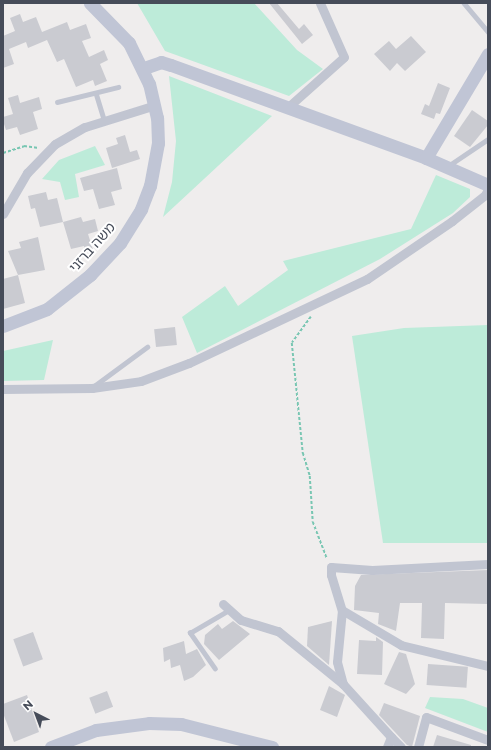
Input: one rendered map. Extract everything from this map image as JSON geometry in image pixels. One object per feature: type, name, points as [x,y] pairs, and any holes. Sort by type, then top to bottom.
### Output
[{"type":"street","name":"משה ברזני","points":[[3,326],[47,309],[90,275],[120,243],[141,208],[150,186],[158,143],[155,105],[144,68],[120,32],[90,3]]},
{"type":"street","points":[[287,108],[344,57],[320,3]]},
{"type":"street","points":[[426,158],[488,54]]},
{"type":"street","points":[[144,68],[161,62],[172,65],[426,158],[488,185]]},
{"type":"street","points":[[3,214],[20,184],[47,151],[68,136],[104,120],[155,105]]},
{"type":"street","points":[[3,389],[92,388],[141,381],[213,353],[318,303],[391,264],[452,222],[481,199],[488,189]]},
{"type":"street","points":[[343,684],[337,662],[342,610],[331,568],[372,570],[488,564]]},
{"type":"street","points":[[226,607],[241,620],[278,631],[343,684],[401,747]]},
{"type":"street","points":[[342,610],[401,644],[488,666]]},
{"type":"street","points":[[418,747],[426,717],[488,740]]},
{"type":"street","points":[[51,747],[96,730],[149,723],[180,724],[272,747]]},
{"type":"street","points":[[387,747],[391,737]]},
{"type":"lane","points":[[464,3],[488,32]]},
{"type":"lane","points":[[57,102],[118,87]]},
{"type":"lane","points":[[96,92],[104,120]]},
{"type":"lane","points":[[445,167],[488,139]]},
{"type":"lane","points":[[92,388],[147,347]]},
{"type":"lane","points":[[215,669],[190,634],[226,607]]},
{"type":"path","points":[[3,153],[32,145],[47,151]]},
{"type":"path","points":[[318,303],[292,343],[303,453],[310,476],[313,522],[331,568]]},
{"type":"green space","points":[[137,3],[254,3],[297,50],[323,69],[289,96],[165,51]]},
{"type":"green space","points":[[169,76],[272,116],[163,217],[172,182],[176,141]]},
{"type":"green space","points":[[95,146],[105,165],[75,174],[79,197],[65,200],[60,182],[42,179],[59,160]]},
{"type":"green space","points":[[436,175],[470,189],[470,197],[453,213],[380,259],[197,353],[182,317],[225,286],[238,306],[288,270],[283,261],[411,229]]},
{"type":"green space","points":[[488,325],[488,543],[383,543],[352,336],[404,328]]},
{"type":"green space","points":[[53,340],[44,380],[3,381],[3,351]]},
{"type":"green space","points":[[430,697],[463,699],[488,708],[488,732],[425,708]]},
{"type":"building","points":[[269,3],[277,3],[299,29],[304,24],[313,35],[302,44]]},
{"type":"building","points":[[20,14],[23,22],[36,17],[42,32],[67,22],[70,30],[86,24],[91,38],[82,41],[89,57],[104,50],[108,60],[100,64],[107,81],[95,86],[93,80],[76,87],[64,59],[57,62],[47,40],[28,48],[26,42],[9,49],[14,64],[3,68],[3,36],[15,31],[10,18]]},
{"type":"building","points":[[411,36],[426,52],[405,71],[397,63],[390,71],[374,54],[389,41],[396,49]]},
{"type":"building","points":[[438,83],[450,88],[440,114],[436,113],[434,119],[421,114],[425,104],[429,106]]},
{"type":"building","points":[[18,95],[20,103],[39,97],[42,109],[33,112],[38,129],[20,135],[17,127],[6,130],[3,121],[3,117],[13,114],[8,98]]},
{"type":"building","points":[[472,110],[488,121],[488,125],[470,147],[454,136]]},
{"type":"building","points":[[125,135],[130,152],[137,150],[140,159],[112,168],[106,148],[118,144],[116,138]]},
{"type":"building","points":[[117,168],[122,189],[111,192],[115,205],[99,209],[93,189],[84,191],[80,178]]},
{"type":"building","points":[[46,192],[48,200],[57,198],[63,222],[40,227],[35,208],[31,209],[28,196]]},
{"type":"building","points":[[81,217],[83,222],[95,219],[98,231],[88,234],[93,250],[85,252],[84,246],[71,249],[63,222]]},
{"type":"building","points":[[38,237],[45,270],[18,275],[8,251],[21,248],[19,242]]},
{"type":"building","points":[[18,275],[25,303],[3,309],[3,279]]},
{"type":"building","points":[[175,327],[177,345],[156,347],[154,329]]},
{"type":"building","points":[[488,570],[488,604],[445,603],[444,639],[421,638],[422,603],[400,603],[396,631],[378,624],[379,613],[354,610],[355,586],[361,575]]},
{"type":"building","points":[[233,621],[250,634],[219,660],[204,644],[205,635],[218,624],[222,629]]},
{"type":"building","points":[[332,621],[329,665],[307,646],[308,627]]},
{"type":"building","points":[[33,632],[43,659],[23,666],[13,639]]},
{"type":"building","points":[[376,637],[383,642],[382,675],[357,674],[359,640],[376,641]]},
{"type":"building","points":[[184,641],[186,654],[197,649],[206,665],[193,677],[184,681],[180,665],[171,668],[170,659],[164,662],[163,648]]},
{"type":"building","points":[[399,652],[406,654],[415,684],[406,694],[384,684]]},
{"type":"building","points":[[428,664],[468,667],[466,688],[427,685]]},
{"type":"building","points":[[329,686],[345,695],[337,717],[320,710]]},
{"type":"building","points":[[107,691],[113,707],[95,714],[89,698]]},
{"type":"building","points":[[27,695],[39,732],[14,742],[3,713],[3,704]]},
{"type":"building","points":[[384,703],[420,716],[412,747],[407,745],[379,715]]},
{"type":"building","points":[[437,735],[471,745],[471,747],[433,747]]}]
